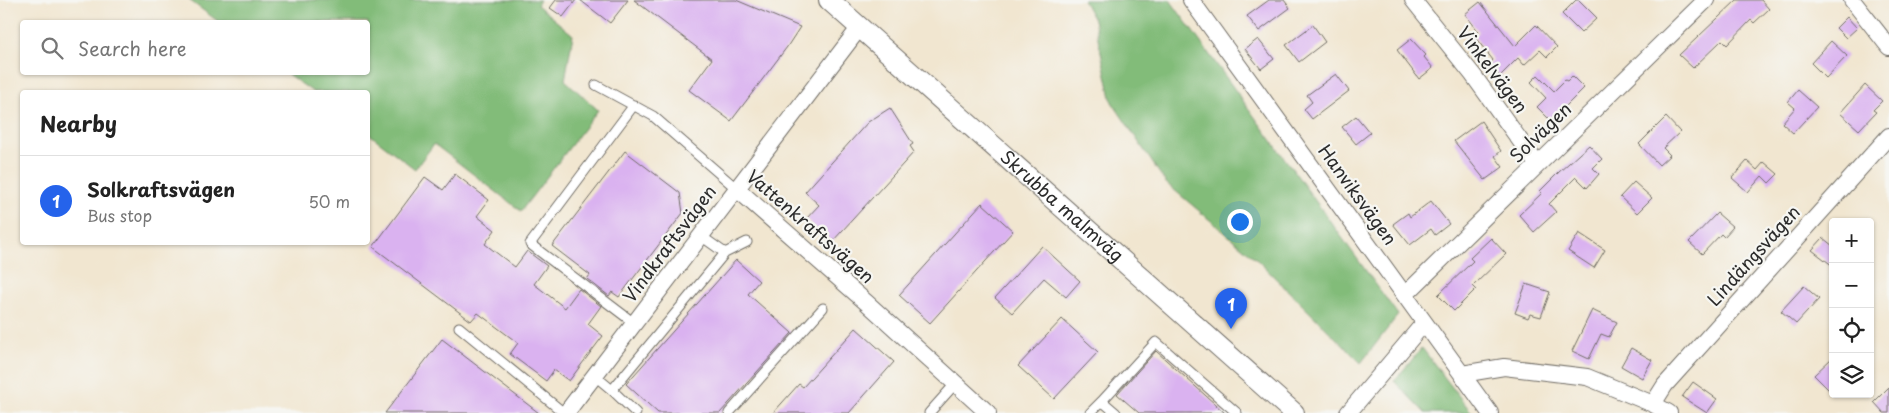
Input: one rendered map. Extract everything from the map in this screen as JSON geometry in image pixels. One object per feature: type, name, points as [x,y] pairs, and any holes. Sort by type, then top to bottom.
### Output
[{"type":"street","name":"Skrubba malmväg","points":[[829,0],[1294,413]]},
{"type":"street","name":"Hanviksvägen","points":[[1191,0],[1490,413]]},
{"type":"street","name":"Vinkelvägen","points":[[1413,0],[1473,75],[1537,164]]},
{"type":"street","name":"Solvägen","points":[[1405,295],[1706,0]]},
{"type":"street","points":[[1852,0],[1889,47]]},
{"type":"street","name":"Vindkraftsvägen","points":[[565,413],[860,27]]},
{"type":"street","name":"Lindängsvägen","points":[[1653,404],[1665,385],[1889,136]]},
{"type":"street","name":"Vattenkraftsvägen","points":[[737,189],[867,303],[988,413]]},
{"type":"street","points":[[1348,413],[1424,323]]},
{"type":"street","points":[[1462,374],[1504,366],[1587,377],[1653,404],[1669,413]]},
{"type":"lane","name":"Vattenkraftsvägen","points":[[596,84],[653,116],[737,189]]},
{"type":"lane","points":[[634,105],[530,244],[634,323]]},
{"type":"lane","points":[[701,236],[725,253]]},
{"type":"lane","points":[[612,390],[725,253],[747,242]]},
{"type":"lane","points":[[728,413],[823,308]]},
{"type":"lane","points":[[460,327],[565,413]]},
{"type":"lane","points":[[1090,413],[1156,342],[1237,413]]},
{"type":"lane","points":[[594,375],[636,413]]},
{"type":"lane","points":[[929,413],[955,384]]},
{"type":"lane","points":[[1102,400],[1116,413]]},
{"type":"green space","points":[[189,0],[540,0],[537,5],[573,35],[565,80],[598,110],[521,211],[434,144],[415,169],[370,135],[370,90],[310,90],[289,75],[370,75],[370,20],[216,20]]},
{"type":"green space","points":[[1083,0],[1170,0],[1398,315],[1361,363],[1255,258],[1166,183],[1112,102],[1094,20]]},
{"type":"green space","points":[[1422,348],[1472,413],[1425,413],[1394,381]]},
{"type":"building","points":[[556,0],[576,0],[563,17],[550,8]]},
{"type":"building","points":[[580,0],[628,0],[610,23]]},
{"type":"building","points":[[634,0],[736,0],[800,27],[731,121],[689,90],[712,59]]},
{"type":"building","points":[[1269,0],[1284,0],[1290,8],[1259,31],[1247,16]]},
{"type":"building","points":[[1576,0],[1579,0],[1597,18],[1581,33],[1562,14]]},
{"type":"building","points":[[1737,0],[1761,0],[1769,9],[1754,23],[1751,20],[1727,45],[1722,40],[1693,68],[1679,55]]},
{"type":"building","points":[[1480,2],[1515,46],[1536,25],[1557,47],[1547,57],[1540,50],[1524,65],[1518,58],[1500,76],[1489,65],[1493,60],[1474,36],[1479,32],[1465,14]]},
{"type":"building","points":[[1847,17],[1857,28],[1846,38],[1836,28]]},
{"type":"building","points":[[1313,25],[1325,42],[1299,62],[1286,45]]},
{"type":"building","points":[[1258,39],[1274,59],[1261,69],[1245,49]]},
{"type":"building","points":[[1411,39],[1426,55],[1424,57],[1433,68],[1419,79],[1397,50]]},
{"type":"building","points":[[1831,41],[1847,56],[1826,78],[1811,63]]},
{"type":"building","points":[[1336,74],[1349,91],[1312,119],[1304,109],[1312,102],[1307,95]]},
{"type":"building","points":[[1538,75],[1554,91],[1572,76],[1584,88],[1551,121],[1537,107],[1546,98],[1531,82]]},
{"type":"building","points":[[1865,85],[1882,101],[1873,110],[1876,112],[1859,130],[1840,113]]},
{"type":"building","points":[[1798,90],[1817,107],[1793,133],[1782,123],[1795,108],[1788,102]]},
{"type":"building","points":[[890,108],[913,144],[910,146],[914,152],[832,242],[806,219],[819,205],[805,192],[868,122]]},
{"type":"building","points":[[1356,116],[1370,133],[1356,144],[1342,127]]},
{"type":"building","points":[[1666,117],[1680,132],[1663,148],[1670,155],[1659,165],[1639,144]]},
{"type":"building","points":[[1481,121],[1501,151],[1495,156],[1503,167],[1485,180],[1454,141]]},
{"type":"building","points":[[1589,145],[1602,159],[1593,168],[1599,174],[1587,188],[1576,177],[1549,204],[1556,212],[1534,232],[1519,215],[1542,193],[1540,191],[1559,172]]},
{"type":"building","points":[[625,151],[680,193],[683,213],[619,297],[612,292],[609,296],[587,279],[590,275],[552,246]]},
{"type":"building","points":[[1747,161],[1757,170],[1764,162],[1778,174],[1769,183],[1762,176],[1748,192],[1732,178]]},
{"type":"building","points":[[455,174],[489,200],[477,216],[495,230],[485,244],[515,267],[527,251],[547,266],[534,284],[565,308],[579,289],[601,306],[588,324],[603,336],[569,381],[554,370],[546,381],[510,354],[518,343],[478,313],[471,321],[373,247],[425,177],[443,190]]},
{"type":"building","points":[[1634,182],[1652,198],[1637,213],[1620,197]]},
{"type":"building","points":[[1431,201],[1449,224],[1435,235],[1431,229],[1410,245],[1393,224],[1408,213],[1410,217]]},
{"type":"building","points":[[982,203],[1013,231],[930,323],[899,295]]},
{"type":"building","points":[[1717,213],[1733,227],[1724,237],[1721,234],[1702,254],[1689,242]]},
{"type":"building","points":[[1579,233],[1605,250],[1594,268],[1568,251]]},
{"type":"building","points":[[1491,238],[1506,254],[1473,286],[1476,289],[1454,311],[1438,295],[1473,261],[1470,258]]},
{"type":"building","points":[[1823,238],[1829,243],[1829,263],[1812,250]]},
{"type":"building","points":[[1042,246],[1080,281],[1066,297],[1044,278],[1012,313],[995,298]]},
{"type":"building","points":[[736,260],[759,281],[748,294],[792,333],[720,413],[658,413],[626,384]]},
{"type":"building","points":[[1526,284],[1550,292],[1541,317],[1530,314],[1528,318],[1515,313]]},
{"type":"building","points":[[1804,286],[1819,299],[1796,324],[1781,311]]},
{"type":"building","points":[[1592,310],[1617,322],[1609,337],[1601,334],[1589,359],[1572,351]]},
{"type":"building","points":[[1062,319],[1098,352],[1054,399],[1018,366]]},
{"type":"building","points":[[856,328],[894,362],[849,413],[773,413],[799,384],[803,387]]},
{"type":"building","points":[[442,339],[539,413],[385,413]]},
{"type":"building","points":[[1631,348],[1652,360],[1642,378],[1621,366]]},
{"type":"building","points":[[1156,351],[1225,413],[1139,413],[1117,394]]},
{"type":"building","points":[[1829,361],[1829,390],[1814,375]]},
{"type":"building","points":[[1693,382],[1717,399],[1707,413],[1682,397]]},
{"type":"building","points":[[1889,387],[1889,413],[1884,413],[1874,402]]},
{"type":"place","name":"Solkraftsvägen","points":[[1231,329]]}]
